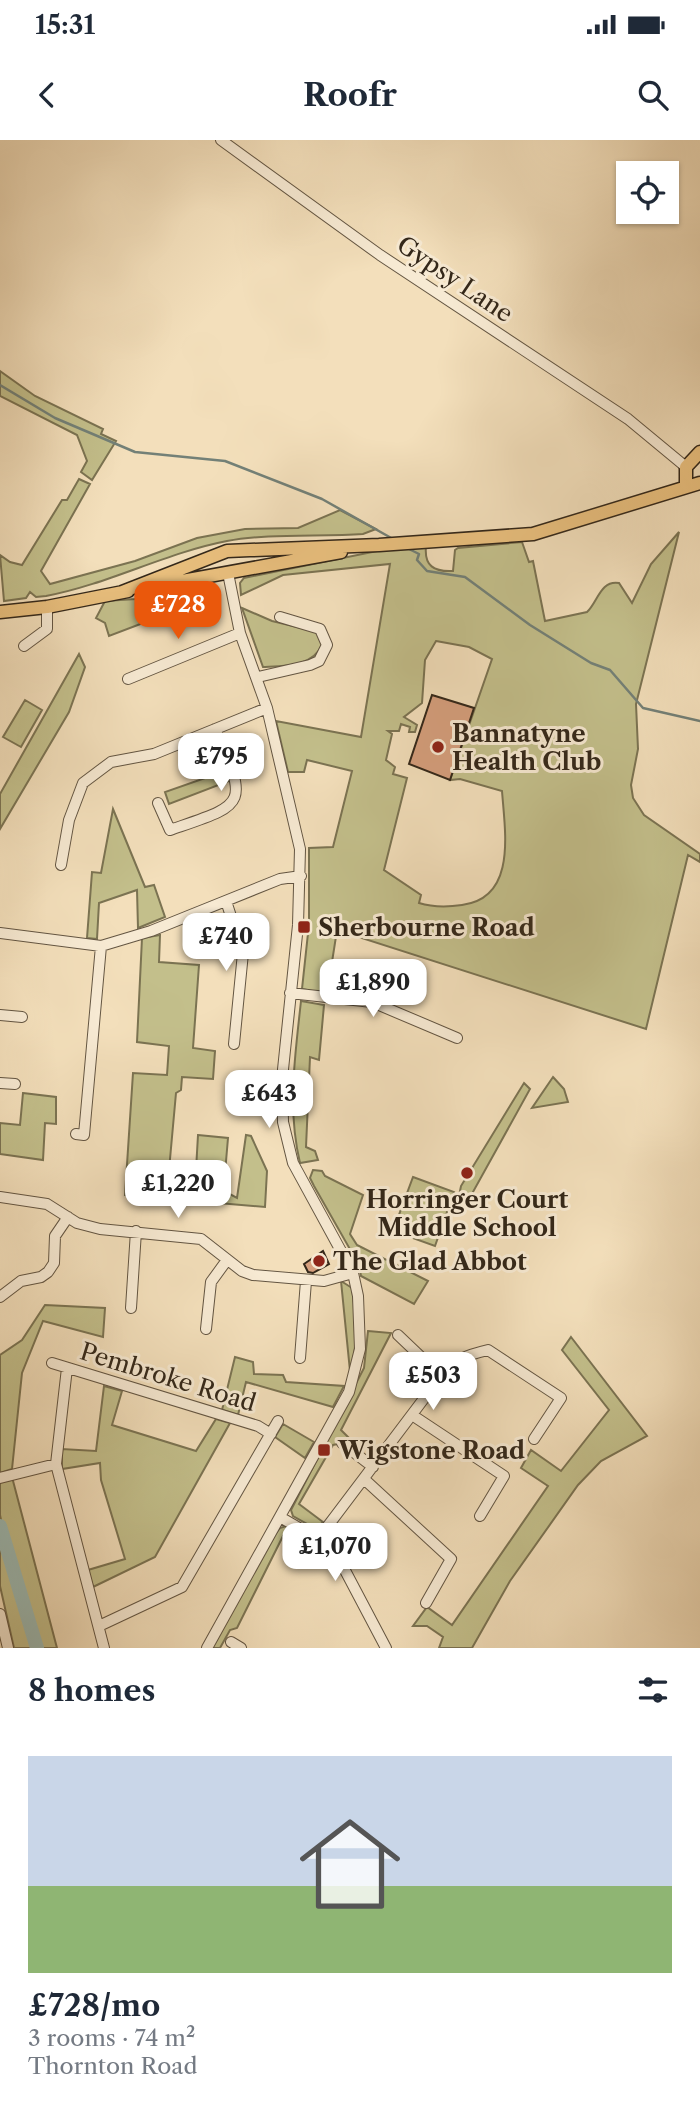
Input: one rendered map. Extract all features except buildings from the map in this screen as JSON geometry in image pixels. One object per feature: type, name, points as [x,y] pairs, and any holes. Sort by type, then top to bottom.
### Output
[{"type":"main road","points":[[686,485],[686,467],[700,452]]},
{"type":"main road","points":[[122,592],[227,551],[379,545],[533,534],[700,482]]},
{"type":"main road","points":[[0,612],[47,607],[379,545]]},
{"type":"main road","points":[[227,551],[228,573]]},
{"type":"street","name":"Gypsy Lane","points":[[220,140],[380,255],[628,419],[686,467]]},
{"type":"street","points":[[207,1648],[349,1392],[356,1369],[360,1331],[353,1273],[298,1172],[288,1145],[282,1079],[301,876],[300,849],[267,708],[240,633],[228,573]]},
{"type":"street","points":[[24,646],[47,629],[47,607]]},
{"type":"street","points":[[258,677],[310,665],[324,654],[327,645],[320,629],[280,617]]},
{"type":"street","points":[[128,679],[240,633]]},
{"type":"street","points":[[61,865],[69,820],[83,783],[111,762],[154,754],[267,708]]},
{"type":"street","points":[[158,803],[170,830],[223,812],[236,798],[233,774],[215,729]]},
{"type":"street","points":[[0,933],[101,946],[151,931],[280,879],[301,876]]},
{"type":"street","points":[[226,901],[243,953],[234,1044]]},
{"type":"street","points":[[76,1134],[85,1135],[101,946]]},
{"type":"street","points":[[290,993],[372,1002],[457,1038]]},
{"type":"street","points":[[0,1015],[22,1017]]},
{"type":"street","points":[[0,1083],[15,1084]]},
{"type":"street","points":[[0,1197],[47,1204],[68,1217],[100,1229],[201,1239],[215,1247],[227,1260],[253,1275],[324,1281],[353,1273]]},
{"type":"street","points":[[0,1297],[21,1281],[41,1277],[48,1272],[54,1263],[55,1236],[68,1217]]},
{"type":"street","points":[[131,1308],[136,1231]]},
{"type":"street","points":[[206,1329],[211,1282],[227,1260]]},
{"type":"street","points":[[300,1358],[306,1281]]},
{"type":"street","points":[[398,1335],[441,1376]]},
{"type":"street","points":[[318,1539],[441,1376],[452,1363],[464,1356],[488,1350],[561,1398],[534,1439]]},
{"type":"street","name":"Pembroke Road","points":[[52,1363],[258,1426],[271,1434]]},
{"type":"street","points":[[67,1368],[56,1464],[104,1648]]},
{"type":"street","points":[[412,1415],[504,1476],[480,1516]]},
{"type":"street","points":[[99,1626],[182,1587],[278,1421]]},
{"type":"street","points":[[346,1443],[373,1467]]},
{"type":"street","points":[[0,1478],[56,1464]]},
{"type":"street","points":[[364,1479],[451,1559],[426,1603]]},
{"type":"street","points":[[280,1517],[318,1539],[338,1557],[386,1648]]},
{"type":"street","points":[[0,1615],[8,1648]]},
{"type":"street","points":[[231,1642],[241,1648]]},
{"type":"shaded area","points":[[0,371],[35,396],[103,429],[101,434],[116,441],[92,480],[81,472],[87,461],[77,435],[0,396]]},
{"type":"shaded area","points":[[79,479],[90,484],[41,571],[50,584],[135,561],[197,538],[245,529],[298,528],[340,510],[376,529],[363,534],[277,536],[227,541],[181,553],[69,591],[36,597],[30,592],[26,598],[4,601],[0,555],[10,562],[22,565],[62,500],[67,500]]},
{"type":"shaded area","points":[[679,532],[636,704],[638,749],[631,785],[633,798],[644,815],[700,854],[700,862],[688,855],[646,1029],[337,930],[327,994],[302,989],[309,924],[309,848],[333,847],[352,771],[307,760],[304,772],[288,772],[276,721],[361,737],[390,564],[283,575],[241,595],[240,583],[244,578],[392,548],[426,546],[427,558],[432,566],[453,571],[455,550],[458,548],[522,542],[529,562],[533,561],[545,621],[587,612],[603,588],[613,583],[619,583],[632,603],[651,564]],"holes":[[[436,641],[469,647],[492,659],[450,780],[460,779],[502,791],[504,861],[500,877],[492,890],[480,900],[457,906],[429,905],[419,903],[421,895],[384,870],[407,778],[393,774],[395,767],[386,760],[392,734],[388,731],[399,731],[401,724],[410,727],[409,732],[415,732],[417,725],[404,717],[422,703],[425,660]]]},
{"type":"shaded area","points":[[202,587],[205,590],[163,610],[164,615],[109,636],[105,623],[96,618],[105,601],[136,599]]},
{"type":"shaded area","points":[[242,608],[272,621],[318,632],[322,645],[312,658],[297,664],[263,667]]},
{"type":"shaded area","points":[[79,654],[85,667],[69,712],[0,829],[0,794]]},
{"type":"shaded area","points":[[25,700],[42,710],[21,747],[3,737]]},
{"type":"shaded area","points":[[225,771],[229,781],[169,804],[165,792]]},
{"type":"shaded area","points":[[113,809],[145,887],[154,885],[165,917],[138,928],[137,890],[99,903],[97,939],[87,938],[92,872],[101,873]]},
{"type":"shaded area","points":[[160,935],[159,962],[199,965],[193,1048],[215,1051],[213,1079],[182,1077],[181,1090],[176,1093],[168,1181],[192,1183],[192,1187],[226,1192],[237,1198],[246,1135],[251,1136],[267,1171],[265,1207],[125,1195],[133,1073],[167,1075],[169,1046],[137,1042],[142,938]]},
{"type":"shaded area","points":[[301,1001],[324,1005],[319,1060],[310,1057],[306,1147],[315,1151],[318,1160],[300,1163],[293,1102]]},
{"type":"shaded area","points":[[553,1077],[564,1089],[568,1102],[532,1108]]},
{"type":"shaded area","points":[[524,1083],[530,1089],[463,1210],[459,1196],[461,1186]]},
{"type":"shaded area","points":[[23,1093],[56,1097],[56,1124],[45,1123],[43,1160],[0,1154],[0,1123],[20,1125]]},
{"type":"shaded area","points":[[198,1135],[228,1138],[225,1173],[196,1170]]},
{"type":"shaded area","points":[[313,1170],[322,1171],[325,1176],[363,1195],[350,1234],[357,1245],[428,1281],[414,1304],[361,1276],[359,1265],[310,1178]]},
{"type":"shaded area","points":[[413,1177],[454,1192],[435,1246],[393,1231]]},
{"type":"shaded area","points":[[341,1281],[352,1288],[355,1309],[356,1340],[350,1371]]},
{"type":"shaded area","points":[[45,1305],[105,1308],[103,1337],[43,1321],[22,1373],[12,1469],[0,1473],[0,1355],[22,1340]]},
{"type":"shaded area","points":[[368,1331],[391,1333],[341,1430],[350,1439],[346,1446],[342,1443],[333,1445],[299,1504],[323,1522],[316,1529],[293,1516],[291,1510],[364,1368]]},
{"type":"shaded area","points":[[571,1337],[647,1436],[601,1461],[578,1485],[510,1581],[472,1648],[439,1648],[443,1637],[427,1626],[413,1626],[427,1607],[452,1625],[548,1486],[521,1468],[531,1450],[561,1471],[609,1410],[562,1350]]},
{"type":"shaded area","points":[[235,1357],[253,1362],[254,1374],[283,1375],[286,1382],[344,1386],[333,1407],[246,1382],[238,1415],[222,1410]]},
{"type":"shaded area","points":[[104,1386],[122,1391],[112,1425],[196,1451],[216,1419],[230,1423],[155,1557],[93,1587],[88,1570],[125,1559],[101,1480],[100,1463],[62,1469],[62,1449],[96,1451]]},
{"type":"shaded area","points":[[283,1424],[314,1442],[305,1458],[275,1437]]},
{"type":"shaded area","points":[[12,1477],[57,1648],[14,1648],[0,1586],[0,1525],[4,1534],[0,1515],[0,1480]]},
{"type":"shaded area","points":[[289,1525],[331,1549],[323,1560],[283,1536],[237,1628],[230,1630],[220,1648],[208,1648],[273,1536],[280,1528]]},
{"type":"waterway","points":[[0,385],[55,418],[135,452],[225,461],[322,499],[393,539]]},
{"type":"waterway","points":[[407,548],[419,554],[417,560],[427,571],[465,577],[530,625],[591,663],[610,670],[643,708],[700,721]]},
{"type":"waterway","points":[[0,1526],[37,1648]]},
{"type":"place","name":"Bannatyne Health Club","points":[[438,747]]},
{"type":"place","name":"Sherbourne Road","points":[[304,927]]},
{"type":"place","name":"Horringer Court Middle School","points":[[467,1173]]},
{"type":"place","name":"The Glad Abbot","points":[[319,1261]]},
{"type":"place","name":"Wigstone Road","points":[[324,1450]]}]
